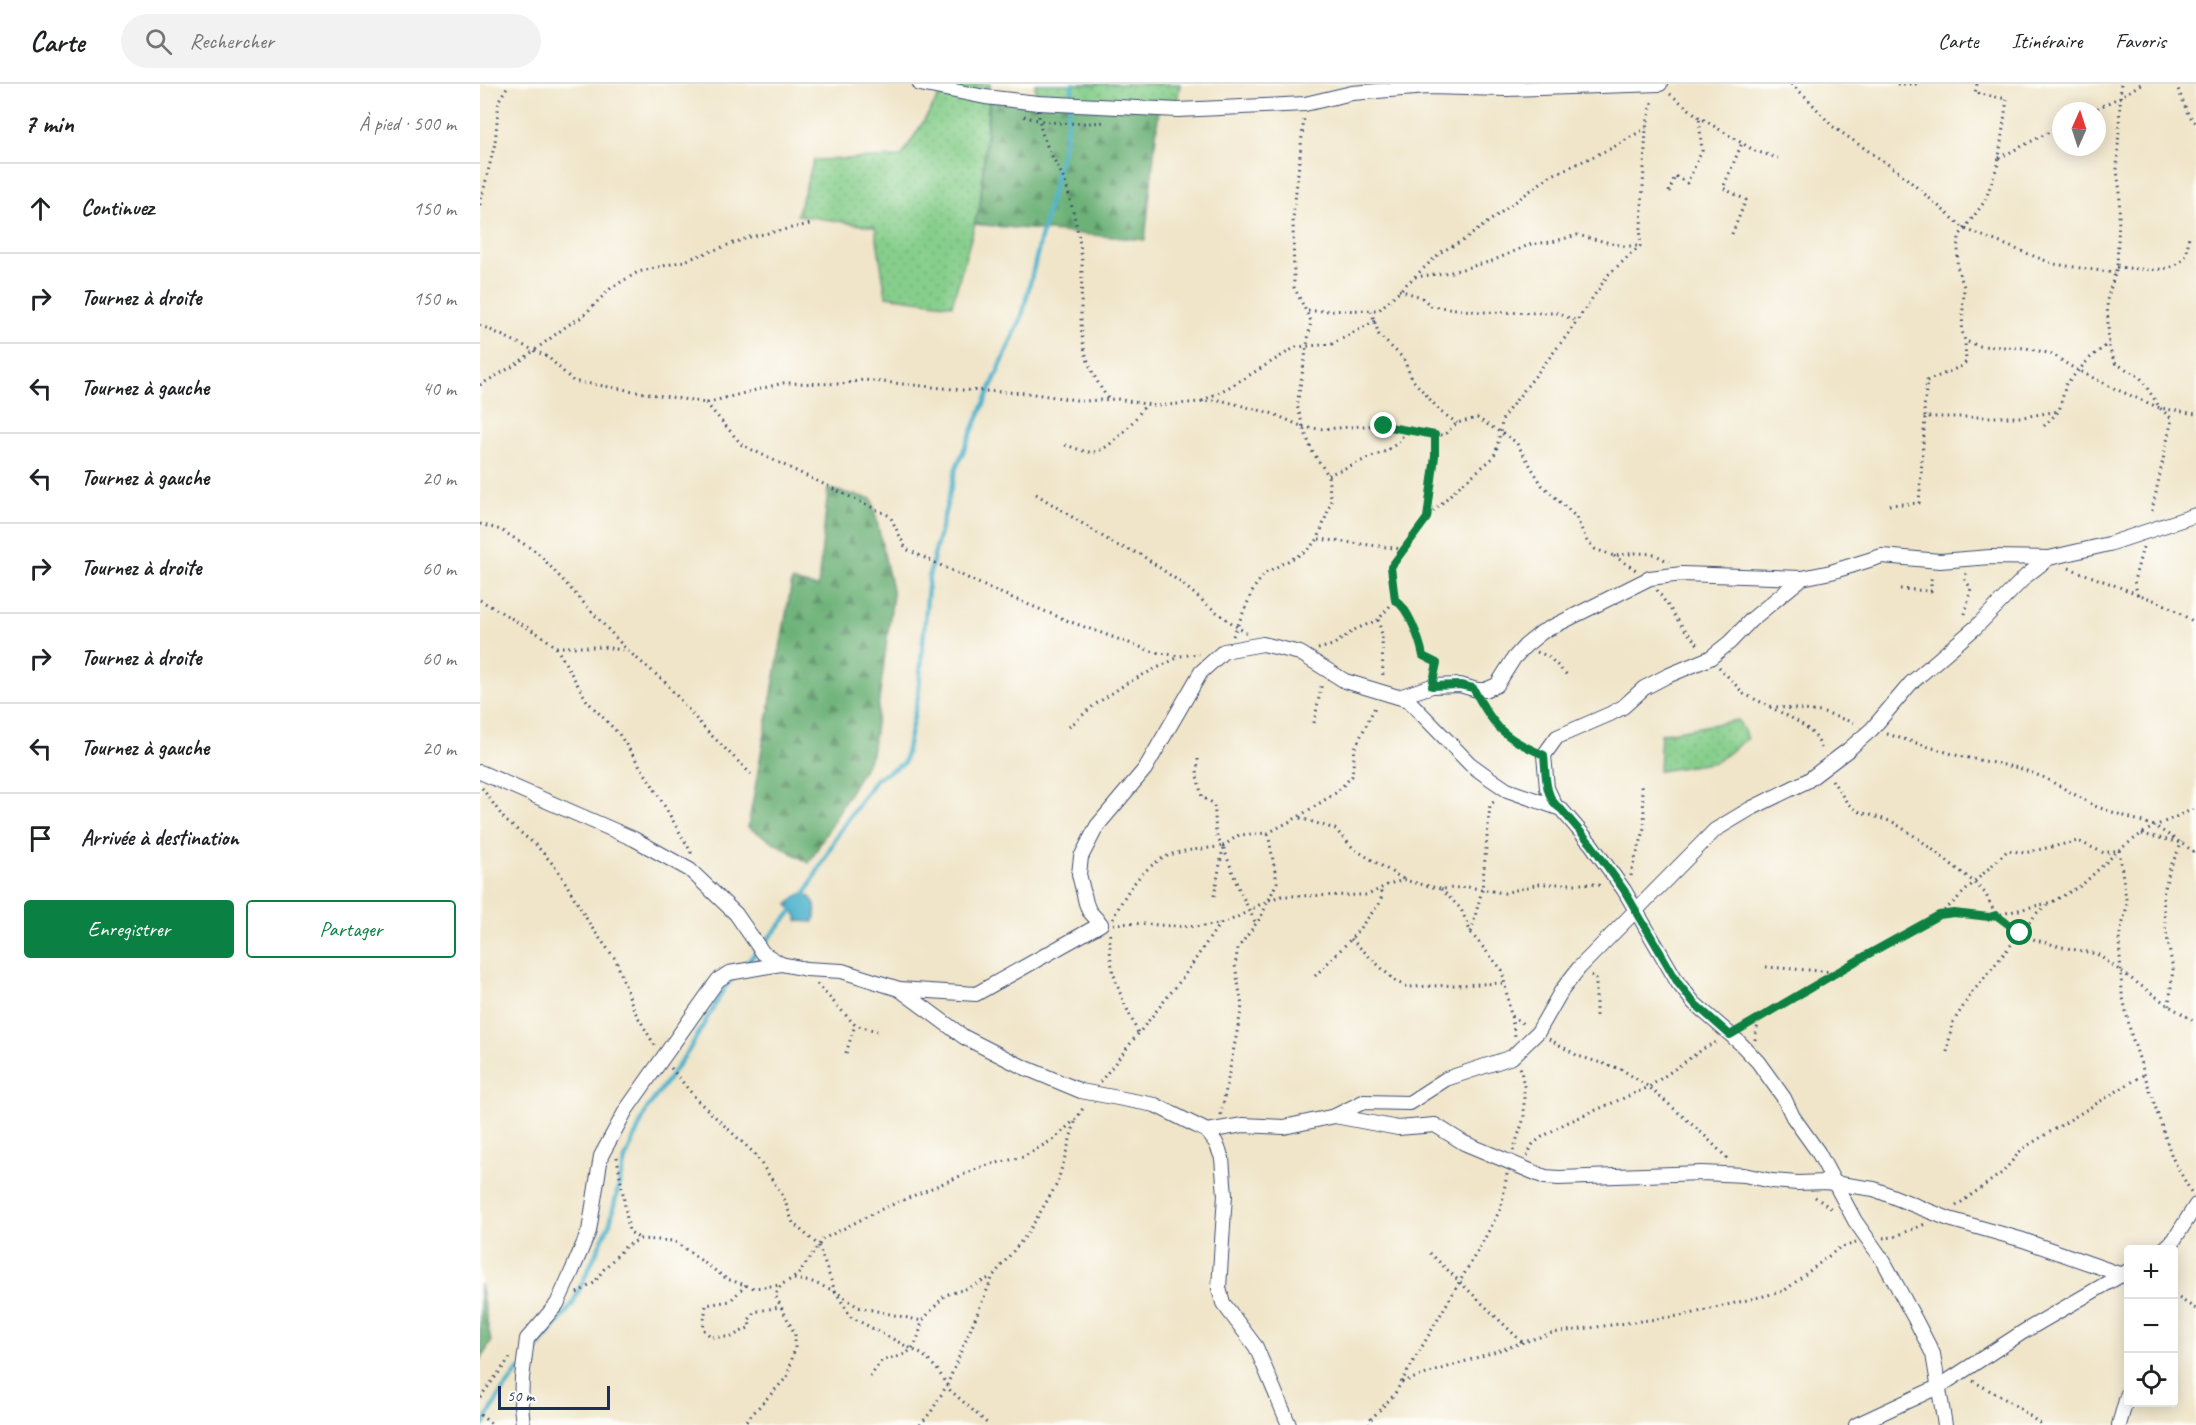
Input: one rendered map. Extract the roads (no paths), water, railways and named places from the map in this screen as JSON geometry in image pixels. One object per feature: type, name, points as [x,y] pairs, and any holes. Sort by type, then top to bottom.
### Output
[{"type":"street","points":[[920,84],[985,97],[1038,103],[1178,110],[1305,104],[1352,93],[1427,87],[1662,89]]},
{"type":"street","points":[[1399,697],[1432,686],[1460,685],[1485,690],[1497,685],[1525,646],[1542,632],[1650,578],[1682,573],[1802,578],[1831,572],[1882,556],[1932,561],[1990,557],[2049,558],[2147,533],[2196,515]]},
{"type":"street","points":[[899,989],[964,1037],[1021,1066],[1082,1092],[1155,1105],[1213,1130],[1243,1125],[1284,1127],[1335,1116],[1363,1102],[1409,1103],[1446,1079],[1512,1057],[1538,1032],[1562,990],[1579,968],[1714,830],[1807,781],[1825,768],[1872,729],[1911,683],[1976,627],[2026,576],[2049,558]]},
{"type":"street","points":[[1555,805],[1547,788],[1544,755],[1557,737],[1610,714],[1623,707],[1644,688],[1710,658],[1802,578]]},
{"type":"street","points":[[480,772],[634,838],[690,870],[736,914],[763,953],[781,964],[806,969],[842,971],[899,989],[976,994],[1101,924],[1089,911],[1086,903],[1079,874],[1081,858],[1097,826],[1145,769],[1201,672],[1224,651],[1263,644],[1300,653],[1345,681],[1408,700],[1470,764],[1507,790],[1561,809],[1628,886],[1635,910],[1678,983],[1694,1003],[1758,1062],[1818,1152],[1855,1221],[1884,1262],[1933,1354],[1946,1425]]},
{"type":"street","points":[[524,1425],[521,1405],[527,1339],[557,1304],[589,1231],[601,1156],[626,1110],[718,980],[729,973],[781,964]]},
{"type":"street","points":[[1335,1116],[1398,1128],[1435,1125],[1464,1143],[1545,1177],[1702,1173],[1744,1175],[1772,1181],[1798,1183],[1834,1183],[1874,1189],[1943,1216],[2124,1273]]},
{"type":"street","points":[[1213,1130],[1222,1158],[1225,1195],[1219,1288],[1223,1303],[1256,1347],[1289,1425]]},
{"type":"street","points":[[2172,1245],[2196,1206]]},
{"type":"street","points":[[1856,1425],[1940,1386],[2023,1332],[2124,1276]]},
{"type":"street","points":[[2119,1425],[2124,1407]]},
{"type":"water","points":[[803,893],[811,898],[815,905],[814,922],[797,921],[797,916],[788,905],[795,897]]},
{"type":"waterway","points":[[803,898],[838,834],[876,779],[904,763],[918,697],[929,576],[956,468],[1022,316],[1065,139],[1073,84]]},
{"type":"waterway","points":[[744,966],[796,907]]},
{"type":"waterway","points":[[529,1359],[572,1305],[610,1223],[625,1159],[647,1109],[689,1050],[725,987],[736,975]]},
{"type":"waterway","points":[[483,1425],[501,1393],[519,1370]]}]
